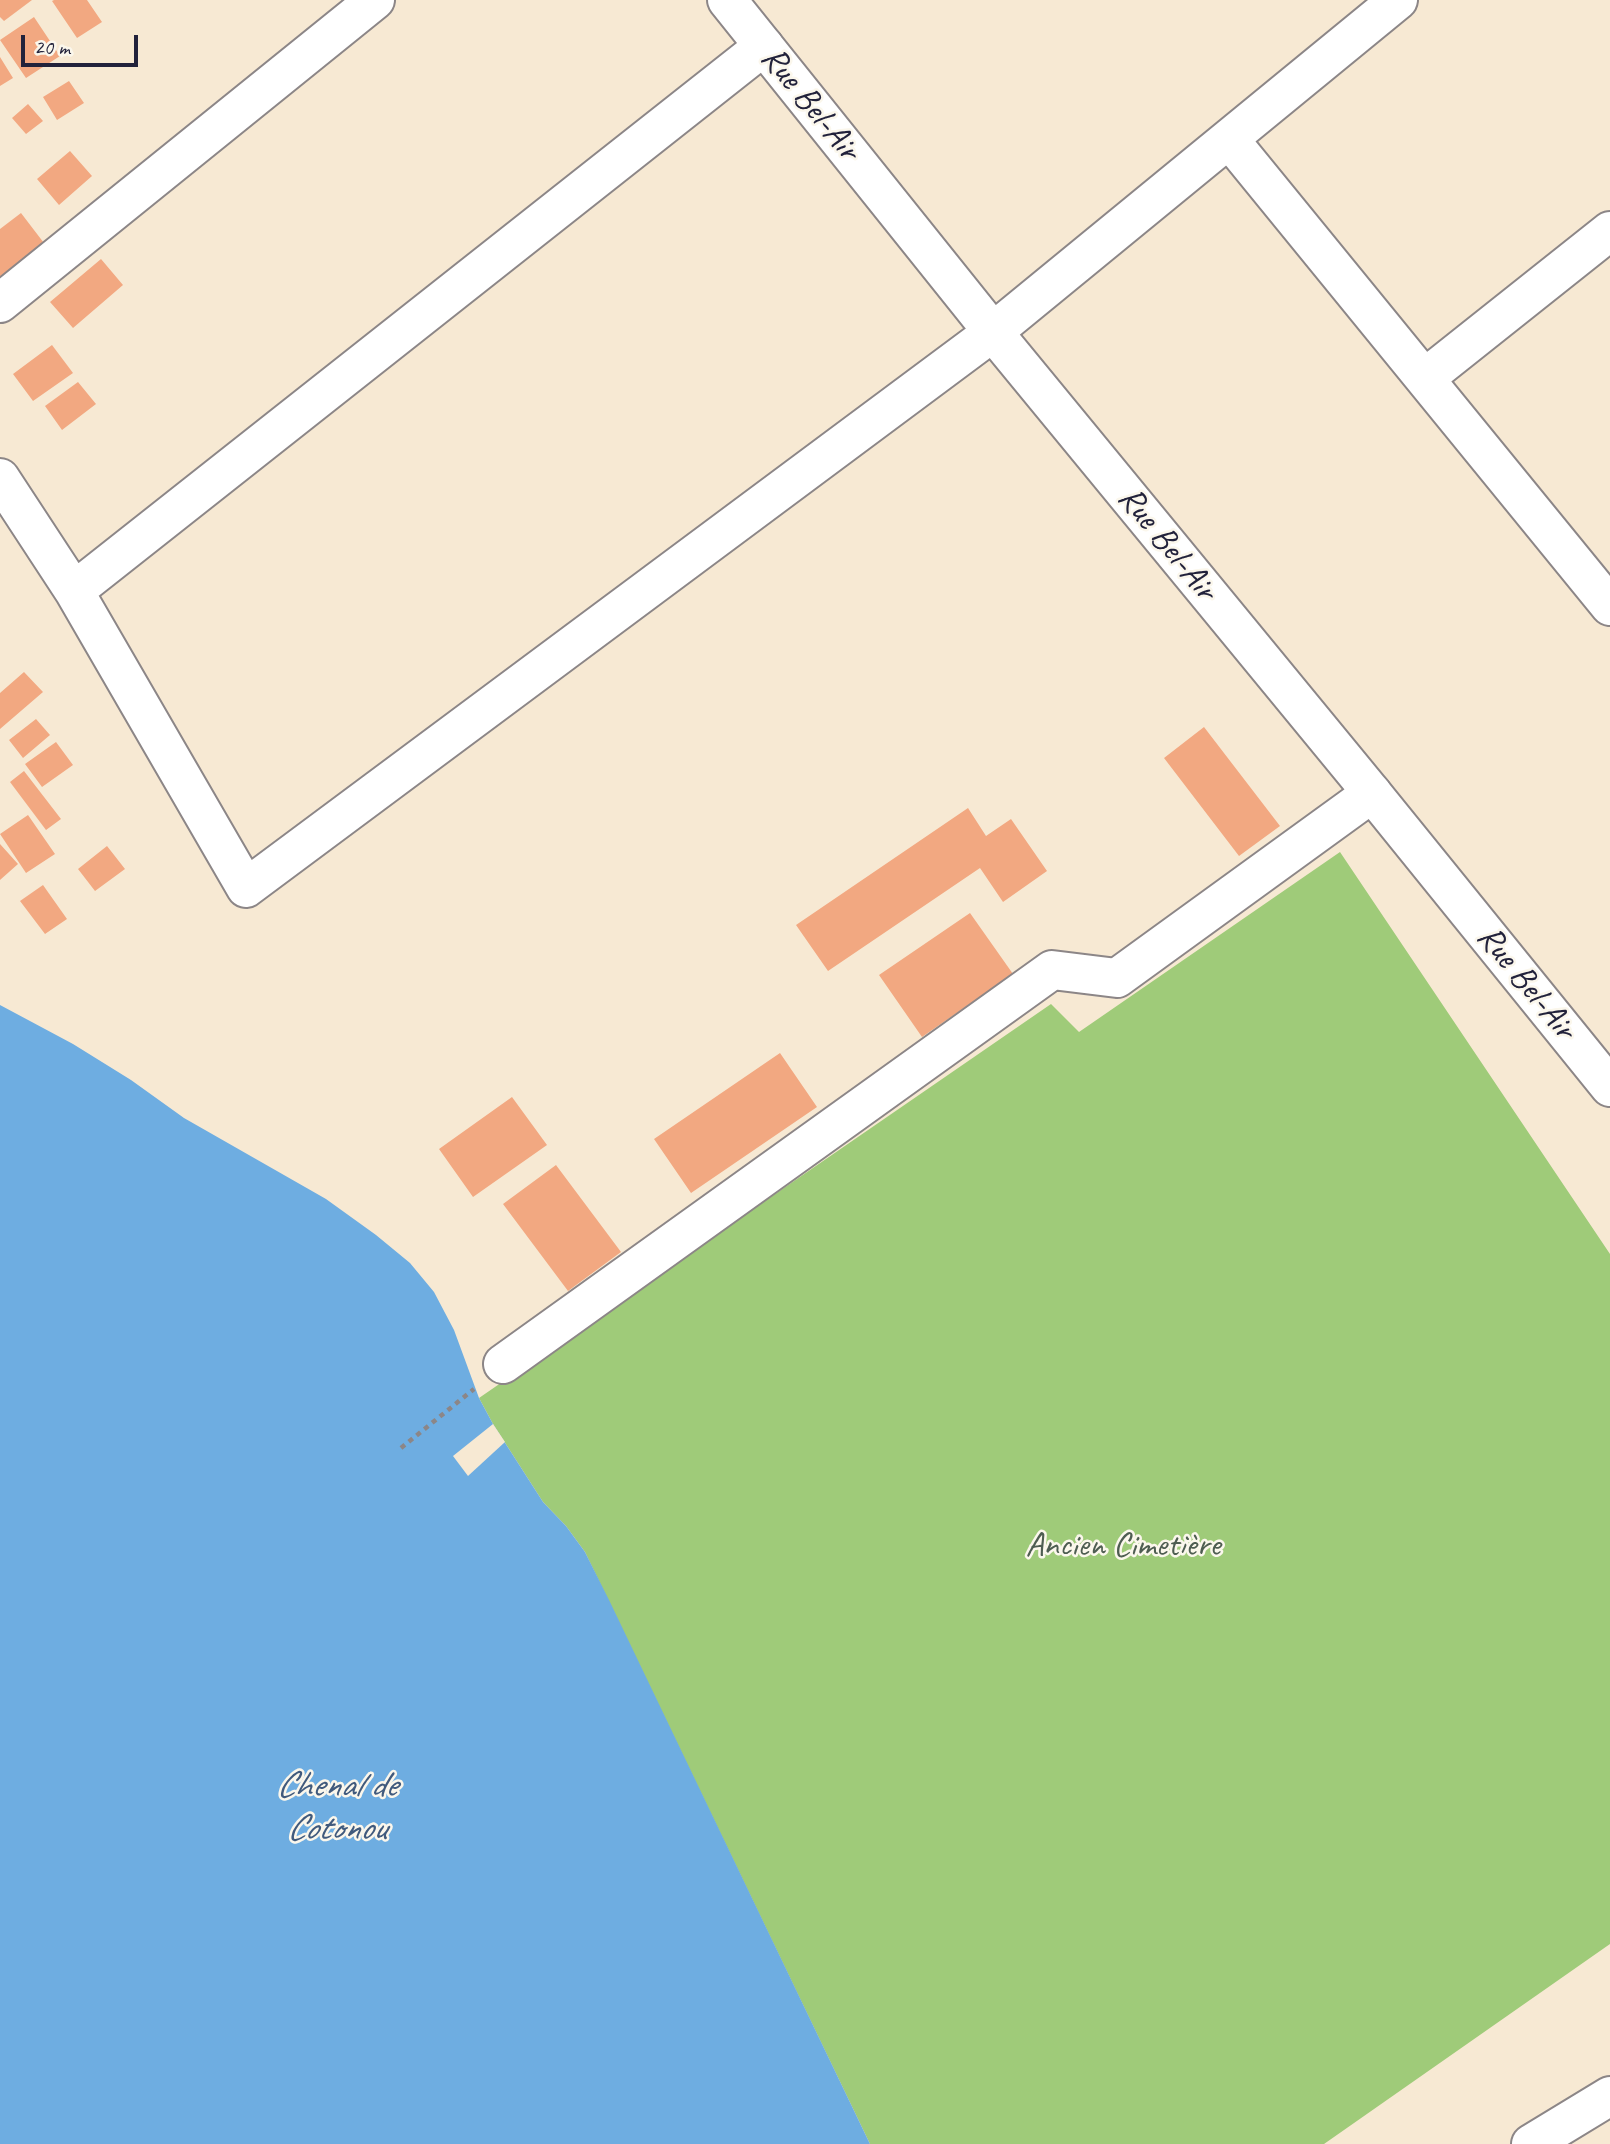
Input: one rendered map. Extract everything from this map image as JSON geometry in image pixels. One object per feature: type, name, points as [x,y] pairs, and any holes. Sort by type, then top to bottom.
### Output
[{"type":"main road","points":[[0,303],[375,0]]},
{"type":"main road","name":"Rue Bel-Air","points":[[727,0],[993,332],[1610,1087]]},
{"type":"main road","points":[[0,478],[74,591],[246,888],[993,332],[1398,0]]},
{"type":"main road","points":[[74,591],[764,46]]},
{"type":"main road","points":[[1229,139],[1610,606]]},
{"type":"main road","points":[[1425,378],[1605,246]]},
{"type":"main road","points":[[503,1364],[1052,970],[1117,978],[1372,793]]},
{"type":"main road","points":[[1531,2144],[1610,2096]]},
{"type":"path","points":[[401,1448],[503,1364]]},
{"type":"green space","name":"Ancien Cimetière","points":[[1340,852],[1610,1254],[1610,1944],[1324,2144],[870,2144],[585,1552],[566,1526],[543,1502],[479,1398],[1051,1004],[1079,1032]]},
{"type":"water","name":"Chenal de Cotonou","points":[[0,1005],[73,1044],[131,1080],[184,1118],[326,1199],[410,1263],[434,1292],[454,1330],[479,1398],[493,1424],[543,1502],[566,1526],[585,1552],[870,2144],[0,2144]]},
{"type":"pier","points":[[493,1424],[505,1442],[468,1476],[453,1456]]},
{"type":"building","points":[[0,0],[32,0],[4,21],[0,17]]},
{"type":"building","points":[[87,0],[102,22],[77,38],[52,1]]},
{"type":"building","points":[[34,17],[60,56],[26,78],[0,40]]},
{"type":"building","points":[[0,57],[13,78],[0,86]]},
{"type":"building","points":[[69,81],[84,103],[57,120],[43,97]]},
{"type":"building","points":[[28,104],[43,121],[26,134],[12,118]]},
{"type":"building","points":[[70,151],[92,176],[59,205],[37,179]]},
{"type":"building","points":[[21,213],[47,247],[0,283],[0,229]]},
{"type":"building","points":[[101,259],[123,285],[73,328],[50,302]]},
{"type":"building","points":[[52,345],[73,373],[33,401],[13,374]]},
{"type":"building","points":[[78,382],[96,404],[62,430],[45,406]]},
{"type":"building","points":[[24,672],[43,692],[0,729],[0,693]]},
{"type":"building","points":[[36,719],[50,735],[23,758],[9,740]]},
{"type":"building","points":[[1204,727],[1280,826],[1239,856],[1164,758]]},
{"type":"building","points":[[56,742],[73,765],[42,787],[25,764]]},
{"type":"building","points":[[24,771],[61,819],[46,830],[10,782]]},
{"type":"building","points":[[968,808],[986,836],[1011,819],[1047,871],[1003,902],[980,868],[828,971],[796,925]]},
{"type":"building","points":[[28,815],[55,854],[26,873],[0,834]]},
{"type":"building","points":[[0,844],[18,864],[0,880]]},
{"type":"building","points":[[107,846],[125,869],[95,891],[78,869]]},
{"type":"building","points":[[43,885],[67,919],[45,934],[20,901]]},
{"type":"building","points":[[970,913],[1013,974],[922,1037],[879,975]]},
{"type":"building","points":[[780,1053],[817,1107],[691,1193],[654,1139]]},
{"type":"building","points":[[512,1097],[547,1145],[473,1197],[439,1149]]},
{"type":"building","points":[[556,1165],[621,1252],[568,1291],[503,1204]]}]
